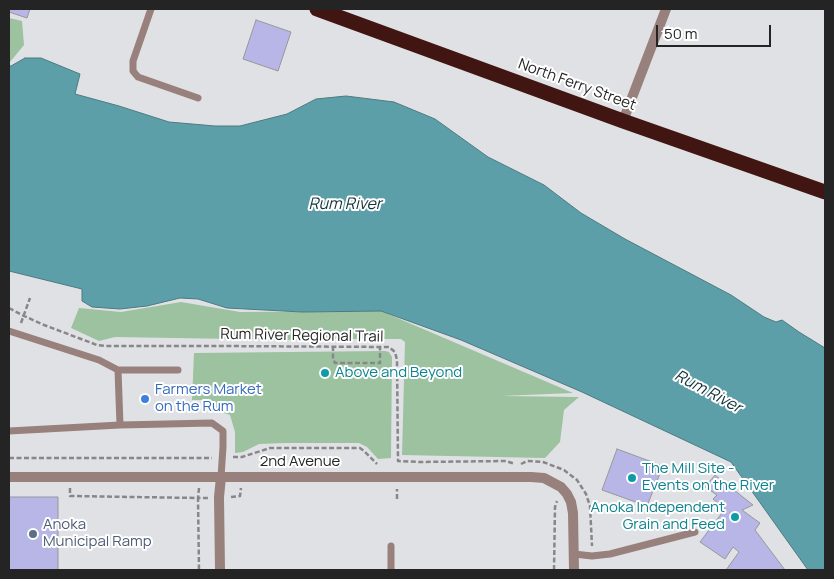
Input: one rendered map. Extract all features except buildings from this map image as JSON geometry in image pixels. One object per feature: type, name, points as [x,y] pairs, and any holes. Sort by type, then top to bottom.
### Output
[{"type":"highway","name":"North Ferry Street","points":[[320,9],[623,121],[825,192]]},
{"type":"street","points":[[623,121],[666,9]]},
{"type":"street","points":[[220,570],[219,497],[221,477]]},
{"type":"street","name":"2nd Avenue","points":[[9,478],[544,478],[561,487],[571,502],[574,554]]},
{"type":"street","points":[[574,554],[574,570]]},
{"type":"lane","points":[[151,9],[133,60],[132,72],[138,77],[198,98]]},
{"type":"lane","points":[[9,331],[100,360],[118,370],[178,370]]},
{"type":"lane","points":[[118,370],[120,425]]},
{"type":"lane","points":[[9,431],[120,425],[212,423],[223,431],[221,477]]},
{"type":"lane","points":[[574,554],[592,556],[610,554],[695,532]]},
{"type":"lane","points":[[391,546],[391,570]]},
{"type":"path","points":[[24,316],[30,298]]},
{"type":"path","name":"Rum River Regional Trail","points":[[9,308],[24,316],[97,345],[106,346],[389,347],[395,352],[397,360],[398,461]]},
{"type":"path","points":[[333,346],[333,359],[335,363],[380,363],[380,347]]},
{"type":"path","points":[[242,457],[270,448],[360,448],[378,464]]},
{"type":"path","points":[[9,458],[207,459]]},
{"type":"path","points":[[392,463],[398,461],[506,461],[517,464],[527,461],[543,462],[557,466],[577,480],[586,494],[590,506],[591,540]]},
{"type":"path","points":[[70,496],[198,498],[199,570]]},
{"type":"path","points":[[554,570],[554,507],[558,500]]},
{"type":"green space","points":[[9,18],[22,21],[24,45],[10,62],[9,62]]},
{"type":"green space","points":[[181,302],[240,312],[381,311],[573,393],[501,396],[579,397],[564,410],[560,442],[545,458],[402,455],[405,342],[401,339],[326,339],[326,330],[295,331],[294,340],[115,337],[99,341],[71,328],[79,308],[121,312]]},
{"type":"green space","points":[[389,352],[392,357],[391,458],[378,459],[367,447],[359,443],[259,444],[243,452],[235,453],[235,432],[230,415],[213,409],[211,400],[192,400],[194,353]]},
{"type":"water","name":"Rum River","points":[[25,58],[41,58],[80,74],[75,94],[169,122],[240,126],[287,114],[316,99],[346,96],[394,102],[435,119],[488,157],[544,185],[581,213],[625,239],[731,295],[764,317],[776,322],[782,320],[825,348],[825,570],[808,570],[731,462],[582,392],[461,340],[381,311],[302,312],[227,308],[198,299],[180,298],[147,306],[120,309],[92,307],[82,301],[82,289],[9,271],[9,66]]},
{"type":"place","name":"Above and Beyond","points":[[325,373]]},
{"type":"place","name":"Farmers Market on the Rum","points":[[145,399]]},
{"type":"place","name":"The Mill Site - Events on the River","points":[[632,478]]},
{"type":"place","name":"Anoka Independent Grain and Feed","points":[[735,517]]},
{"type":"place","name":"Anoka Municipal Ramp","points":[[33,534]]}]
